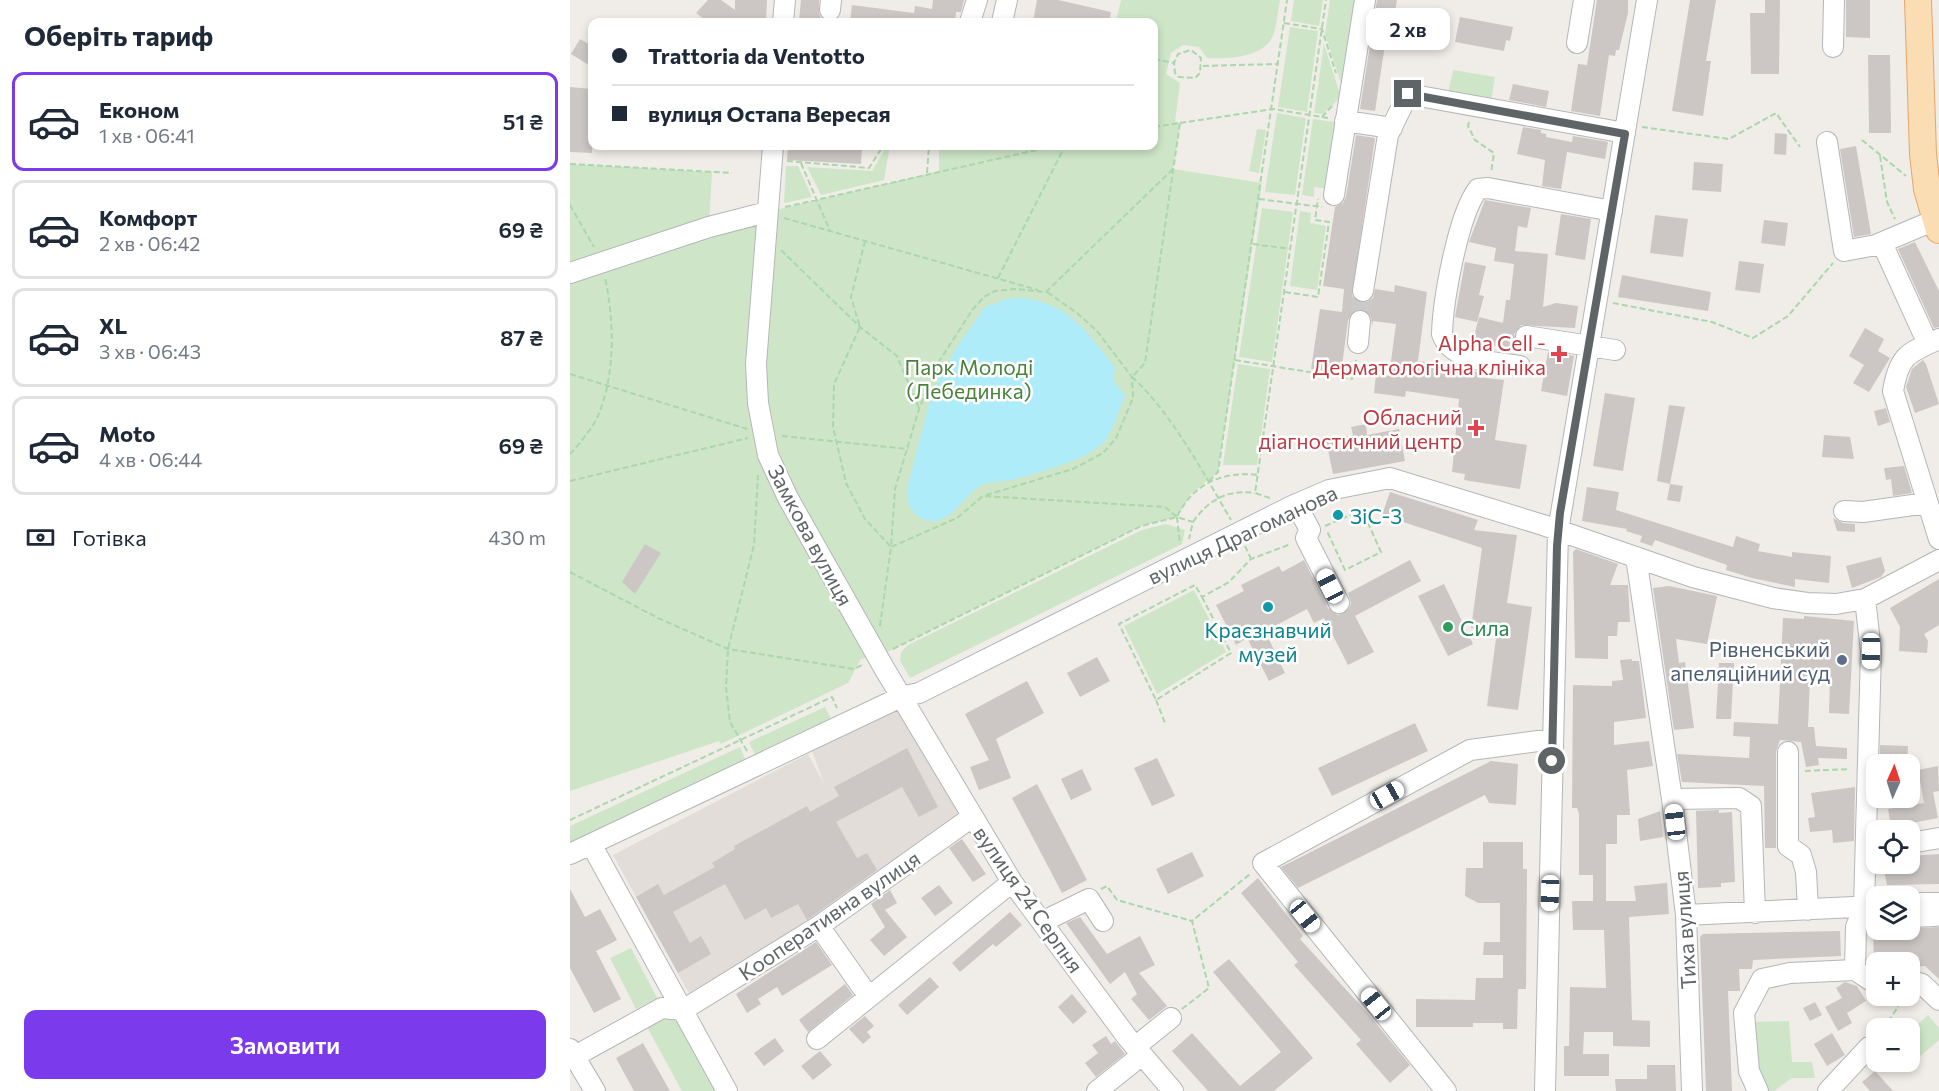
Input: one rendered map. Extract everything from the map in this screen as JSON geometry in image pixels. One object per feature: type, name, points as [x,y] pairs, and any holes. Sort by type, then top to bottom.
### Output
[{"type":"main road","points":[[1918,0],[1924,184],[1937,225]]},
{"type":"street","points":[[783,18],[785,0]]},
{"type":"street","points":[[971,18],[976,0]]},
{"type":"street","points":[[1003,18],[1007,0]]},
{"type":"street","points":[[1328,201],[1346,121],[1365,0]]},
{"type":"street","points":[[1576,43],[1584,0]]},
{"type":"street","points":[[1545,1091],[1558,531],[1612,211],[1632,130],[1647,0]]},
{"type":"street","points":[[1833,47],[1834,0]]},
{"type":"street","points":[[1363,291],[1392,128],[1408,94],[1632,130]]},
{"type":"street","points":[[1346,121],[1392,128]]},
{"type":"street","points":[[1827,142],[1844,251],[1882,243],[1907,232],[1937,225]]},
{"type":"street","name":"Замкова вулиця","points":[[777,153],[767,212],[756,364],[771,438],[768,455],[788,498],[901,697]]},
{"type":"street","points":[[1520,366],[1464,356],[1452,349],[1442,334],[1464,216],[1478,189],[1488,188],[1612,211]]},
{"type":"street","points":[[570,273],[709,227],[767,212]]},
{"type":"street","points":[[1882,243],[1931,336],[1902,359],[1896,371],[1893,391],[1939,539]]},
{"type":"street","points":[[1358,343],[1360,321]]},
{"type":"street","points":[[1527,336],[1616,350]]},
{"type":"street","name":"вулиця Драгоманова","points":[[570,854],[901,697],[919,693],[1294,505],[1347,485],[1390,478],[1693,577],[1773,598],[1836,604],[1865,599],[1939,560]]},
{"type":"street","points":[[1844,511],[1863,512],[1927,503]]},
{"type":"street","points":[[1294,505],[1310,530],[1306,538],[1339,603]]},
{"type":"street","name":"Тиха вулиця","points":[[1636,557],[1672,799],[1686,915],[1692,1091]]},
{"type":"street","points":[[1865,599],[1871,651],[1868,754]]},
{"type":"street","name":"вулиця 24 Серпня","points":[[901,697],[1012,882],[1139,1051],[1173,1091]]},
{"type":"street","points":[[1446,1091],[1263,863],[1470,750],[1553,739]]},
{"type":"street","points":[[1788,752],[1788,846],[1801,855],[1806,872],[1808,910]]},
{"type":"street","points":[[1672,799],[1739,798],[1751,806],[1755,913]]},
{"type":"street","name":"Кооперативна вулиця","points":[[683,1010],[819,926],[972,817]]},
{"type":"street","points":[[1920,841],[1939,838]]},
{"type":"street","points":[[591,844],[727,1091]]},
{"type":"street","points":[[817,1039],[1012,882]]},
{"type":"street","points":[[1042,922],[1089,899],[1103,921]]},
{"type":"street","points":[[1920,905],[1937,909]]},
{"type":"street","points":[[1920,915],[1937,909]]},
{"type":"street","points":[[1686,915],[1808,910],[1866,913]]},
{"type":"street","points":[[1855,970],[1856,927],[1866,916]]},
{"type":"street","points":[[819,926],[869,997]]},
{"type":"street","points":[[1758,1091],[1749,1071],[1744,1012],[1762,979],[1790,973],[1855,970],[1866,977]]},
{"type":"street","points":[[1920,984],[1939,1000]]},
{"type":"street","points":[[595,1091],[572,1053],[662,1008],[683,1010]]},
{"type":"street","points":[[1097,1091],[1171,1018]]},
{"type":"street","points":[[1828,1091],[1866,1050]]},
{"type":"path","points":[[1180,547],[1177,516],[1191,494],[1218,472],[1273,109],[1287,0]]},
{"type":"path","points":[[1255,493],[1326,0]]},
{"type":"path","points":[[1284,23],[1322,29]]},
{"type":"path","points":[[1322,29],[1338,78]]},
{"type":"path","points":[[1191,50],[1201,58],[1203,66],[1195,78],[1187,79],[1175,73],[1174,63],[1178,54],[1191,50]]},
{"type":"path","points":[[1158,59],[1174,63]]},
{"type":"path","points":[[1203,66],[1277,64]]},
{"type":"path","points":[[1474,106],[1468,126],[1475,140],[1494,153],[1488,188]]},
{"type":"path","points":[[1158,126],[1273,109],[1346,121]]},
{"type":"path","points":[[1632,130],[1729,139],[1776,113],[1800,147]]},
{"type":"path","points":[[891,547],[957,518],[983,496],[1073,469],[1103,453],[1116,438],[1133,398],[1132,377],[1145,363],[1180,123]]},
{"type":"path","points":[[1862,140],[1880,156],[1924,184]]},
{"type":"path","points":[[777,153],[801,163],[869,168],[880,150]]},
{"type":"path","points":[[927,174],[928,150]]},
{"type":"path","points":[[767,212],[1036,150]]},
{"type":"path","points":[[998,278],[1063,150]]},
{"type":"path","points":[[1880,156],[1889,208],[1907,232]]},
{"type":"path","points":[[801,163],[830,231]]},
{"type":"path","points":[[570,164],[732,173]]},
{"type":"path","points":[[873,619],[879,628],[891,547],[895,489],[919,409],[938,363],[974,309],[984,297],[995,291],[1016,289],[1046,292],[1173,169]]},
{"type":"path","points":[[1259,199],[1317,206],[1328,201]]},
{"type":"path","points":[[570,205],[603,262],[614,331],[598,417],[570,454]]},
{"type":"path","points":[[1285,292],[1318,297],[1329,222],[1315,220],[1317,206]]},
{"type":"path","points":[[767,212],[1046,292],[1077,313],[1097,331],[1132,377],[1147,390],[1209,481],[1233,522]]},
{"type":"path","points":[[865,240],[851,297],[860,327],[834,384],[833,427],[846,483],[865,519],[891,547]]},
{"type":"path","points":[[1252,244],[1291,249]]},
{"type":"path","points":[[775,258],[779,248],[860,327],[897,356],[919,409]]},
{"type":"path","points":[[1596,302],[1624,304],[1712,322],[1753,338],[1788,316],[1844,251]]},
{"type":"path","points":[[1235,360],[1353,379],[1358,343]]},
{"type":"path","points":[[570,374],[771,438]]},
{"type":"path","points":[[570,481],[771,438],[776,435],[908,449]]},
{"type":"path","points":[[756,767],[730,722],[726,687],[728,649],[754,545],[759,466]]},
{"type":"path","points":[[1209,481],[1227,475],[1259,475]]},
{"type":"path","points":[[1188,543],[1193,522],[1200,512],[1218,498],[1235,492],[1264,496]]},
{"type":"path","points":[[983,496],[1165,507],[1177,516],[1193,522]]},
{"type":"path","points":[[1362,510],[1381,552],[1345,570],[1325,526],[1362,510]]},
{"type":"path","points":[[886,643],[890,651],[1141,526],[1177,516]]},
{"type":"path","points":[[1202,597],[1229,582],[1251,559],[1306,538]]},
{"type":"path","points":[[570,572],[658,618],[728,649],[854,669],[868,662]]},
{"type":"path","points":[[1156,700],[1231,653],[1195,585],[1119,624],[1165,723]]},
{"type":"path","points":[[570,820],[832,698],[845,724]]},
{"type":"path","points":[[1788,772],[1866,769]]},
{"type":"path","points":[[1192,921],[1263,863]]},
{"type":"path","points":[[1124,900],[1192,921]]},
{"type":"path","points":[[1171,1018],[1209,988],[1192,921]]},
{"type":"shaded area","points":[[901,697],[972,817],[692,999],[613,855],[808,754],[824,784],[809,742]]},
{"type":"green space","name":"Парк Молоді (Лебединка)","points":[[1121,0],[1280,0],[1274,33],[1263,48],[1236,57],[1207,58],[1199,47],[1183,45],[1171,53],[1166,74],[1180,83],[1175,122],[1180,123],[1173,169],[1262,183],[1218,472],[1191,494],[1177,517],[1141,526],[883,654],[861,659],[848,683],[721,744],[719,741],[570,791],[570,164],[712,172],[709,226],[939,171],[939,150],[1158,150],[1158,18],[1117,18]]},
{"type":"green space","points":[[1294,0],[1323,0],[1319,26],[1291,21]]},
{"type":"green space","points":[[1330,0],[1362,0],[1345,96],[1325,34]]},
{"type":"green space","points":[[1290,27],[1318,31],[1307,112],[1278,107]]},
{"type":"green space","points":[[1324,44],[1341,97],[1323,114],[1314,113]]},
{"type":"green space","points":[[1453,70],[1495,77],[1491,101],[1448,94]]},
{"type":"green space","points":[[1277,113],[1306,118],[1295,195],[1265,192]]},
{"type":"green space","points":[[1313,119],[1342,123],[1331,189],[1314,187],[1314,197],[1302,195]]},
{"type":"green space","points":[[1257,129],[1266,130],[1259,173],[1249,171]]},
{"type":"green space","points":[[885,150],[889,150],[884,180],[821,195],[807,167],[872,171]]},
{"type":"green space","points":[[786,166],[798,166],[812,197],[784,203]]},
{"type":"green space","points":[[1262,208],[1293,212],[1272,362],[1239,357]]},
{"type":"green space","points":[[1300,211],[1311,213],[1310,223],[1326,226],[1317,290],[1290,286]]},
{"type":"green space","points":[[1238,364],[1270,369],[1257,465],[1223,465]]},
{"type":"green space","points":[[1166,524],[1185,530],[1182,544],[910,678],[900,661],[901,652],[908,645],[1142,530]]},
{"type":"green space","points":[[1194,590],[1226,652],[1157,694],[1124,626]]},
{"type":"green space","points":[[825,707],[833,723],[757,759],[749,742]]},
{"type":"green space","points":[[740,747],[747,763],[570,847],[570,826]]},
{"type":"green space","points":[[631,948],[657,998],[636,1009],[610,958]]},
{"type":"green space","points":[[1928,1015],[1939,1028],[1939,1040],[1920,1056],[1920,1022]]},
{"type":"green space","points":[[665,1017],[677,1018],[716,1091],[682,1091],[647,1027]]},
{"type":"green space","points":[[1789,1021],[1792,1062],[1812,1062],[1815,1078],[1792,1078],[1774,1091],[1765,1091],[1759,1083],[1749,1022]]},
{"type":"water","points":[[1023,298],[1054,307],[1066,314],[1086,332],[1115,367],[1113,381],[1125,395],[1112,428],[1100,446],[1078,458],[1016,479],[984,484],[955,510],[939,520],[930,521],[919,517],[909,505],[907,489],[932,393],[957,347],[985,307],[1007,299]]},
{"type":"building","points":[[708,0],[721,0],[735,10],[735,0],[767,0],[766,18],[703,18],[696,13]]},
{"type":"building","points":[[801,0],[819,0],[821,18],[799,18]]},
{"type":"building","points":[[933,0],[964,0],[961,12],[956,12],[955,18],[850,18],[852,5],[914,13],[915,6],[932,9]]},
{"type":"building","points":[[1037,0],[1058,0],[1111,12],[1110,18],[1034,18]]},
{"type":"building","points":[[1377,0],[1397,0],[1395,12],[1390,11],[1375,111],[1360,109]]},
{"type":"building","points":[[1597,0],[1628,0],[1628,13],[1619,50],[1616,50],[1615,56],[1609,55],[1600,116],[1571,111],[1578,64],[1587,65]]},
{"type":"building","points":[[1690,0],[1716,0],[1706,61],[1711,61],[1703,116],[1672,111]]},
{"type":"building","points":[[1765,0],[1780,0],[1779,74],[1751,74],[1750,13],[1765,13]]},
{"type":"building","points":[[1846,0],[1870,0],[1870,38],[1846,37]]},
{"type":"building","points":[[1460,17],[1513,27],[1510,41],[1506,40],[1504,51],[1455,42]]},
{"type":"building","points":[[580,39],[588,44],[588,65],[571,54]]},
{"type":"building","points":[[1868,55],[1890,55],[1891,133],[1869,133]]},
{"type":"building","points":[[1513,84],[1549,91],[1546,107],[1509,100]]},
{"type":"building","points":[[570,87],[588,89],[588,150],[592,150],[592,153],[570,152]]},
{"type":"building","points":[[1523,127],[1541,130],[1546,137],[1572,142],[1573,136],[1608,142],[1605,159],[1567,152],[1561,189],[1542,186],[1545,160],[1517,154]]},
{"type":"building","points":[[1775,133],[1787,134],[1786,155],[1774,154]]},
{"type":"building","points":[[1356,135],[1375,138],[1352,296],[1361,303],[1367,302],[1373,298],[1375,289],[1394,292],[1395,285],[1427,292],[1418,361],[1462,367],[1477,372],[1477,377],[1504,380],[1495,440],[1527,445],[1520,489],[1464,480],[1465,474],[1452,472],[1459,399],[1406,391],[1405,397],[1374,393],[1376,374],[1389,376],[1396,324],[1373,321],[1372,326],[1371,317],[1367,312],[1354,310],[1348,320],[1341,374],[1311,369],[1320,309],[1342,312],[1344,289],[1323,286],[1335,207],[1343,203],[1346,197]]},
{"type":"building","points":[[1856,146],[1871,234],[1854,237],[1840,149]]},
{"type":"building","points":[[788,150],[862,150],[861,164],[787,160]]},
{"type":"building","points":[[1694,162],[1723,164],[1721,192],[1692,190]]},
{"type":"building","points":[[1485,200],[1531,208],[1527,228],[1518,226],[1515,251],[1548,254],[1543,307],[1556,303],[1578,306],[1575,328],[1521,325],[1514,334],[1517,344],[1516,351],[1473,340],[1479,317],[1503,323],[1506,300],[1510,300],[1514,264],[1494,261],[1496,248],[1469,242]]},
{"type":"building","points":[[1561,214],[1591,219],[1585,260],[1555,255]]},
{"type":"building","points":[[1655,215],[1688,219],[1683,257],[1650,253]]},
{"type":"building","points":[[1764,220],[1788,223],[1785,246],[1761,243]]},
{"type":"building","points":[[1915,242],[1939,291],[1939,327],[1934,328],[1898,249]]},
{"type":"building","points":[[1739,261],[1764,264],[1760,293],[1735,290]]},
{"type":"building","points":[[1465,262],[1486,266],[1479,295],[1484,296],[1477,322],[1455,317]]},
{"type":"building","points":[[1622,275],[1711,292],[1708,311],[1618,297]]},
{"type":"building","points":[[1865,328],[1884,339],[1878,351],[1890,358],[1869,392],[1853,383],[1864,365],[1849,356]]},
{"type":"building","points":[[1548,352],[1574,356],[1567,396],[1541,391]]},
{"type":"building","points":[[1923,360],[1939,404],[1915,413],[1906,387],[1912,369]]},
{"type":"building","points":[[1605,393],[1635,398],[1623,471],[1593,466]]},
{"type":"building","points":[[1669,405],[1685,407],[1670,484],[1657,481]]},
{"type":"building","points":[[1886,408],[1890,422],[1878,426],[1874,411]]},
{"type":"building","points":[[1366,424],[1367,435],[1399,429],[1405,461],[1333,474],[1326,440],[1353,435],[1351,427]]},
{"type":"building","points":[[1824,435],[1850,437],[1854,459],[1822,457]]},
{"type":"building","points":[[1904,466],[1912,493],[1893,496],[1891,479],[1886,480],[1884,468]]},
{"type":"building","points":[[1670,484],[1683,486],[1680,502],[1667,500]]},
{"type":"building","points":[[1587,487],[1619,492],[1616,510],[1733,547],[1736,536],[1760,544],[1758,551],[1792,557],[1792,552],[1831,556],[1829,583],[1795,579],[1795,587],[1752,578],[1726,570],[1727,565],[1655,540],[1652,546],[1640,542],[1642,536],[1626,531],[1627,529],[1582,521]]},
{"type":"building","points":[[1390,492],[1478,520],[1474,530],[1517,535],[1507,603],[1532,607],[1518,710],[1487,706],[1497,631],[1471,628],[1482,548],[1382,515]]},
{"type":"building","points":[[1833,518],[1843,523],[1855,524],[1855,532],[1837,531]]},
{"type":"building","points":[[645,544],[661,553],[635,594],[622,582]]},
{"type":"building","points":[[1576,549],[1618,564],[1610,585],[1628,585],[1630,622],[1618,622],[1617,636],[1608,636],[1608,659],[1575,658],[1573,552]]},
{"type":"building","points":[[1881,557],[1885,571],[1881,577],[1852,588],[1846,566]]},
{"type":"building","points":[[1304,560],[1328,608],[1338,615],[1349,609],[1351,603],[1348,593],[1410,560],[1421,581],[1355,616],[1374,652],[1348,665],[1324,618],[1314,623],[1307,609],[1265,631],[1285,673],[1269,681],[1247,638],[1236,645],[1216,605],[1244,591],[1241,585],[1279,566],[1282,572]]},
{"type":"building","points":[[1939,579],[1939,625],[1924,634],[1928,641],[1927,653],[1899,651],[1900,627],[1890,608]]},
{"type":"building","points":[[1444,584],[1473,644],[1448,656],[1418,596]]},
{"type":"building","points":[[1669,586],[1717,596],[1707,644],[1676,639],[1679,663],[1685,662],[1694,728],[1674,730],[1653,588]]},
{"type":"building","points":[[1804,616],[1854,621],[1849,714],[1829,713],[1830,679],[1810,678],[1808,727],[1814,727],[1816,746],[1847,748],[1847,759],[1818,758],[1819,765],[1806,767],[1801,742],[1780,740],[1776,752],[1776,848],[1765,848],[1764,786],[1682,782],[1677,754],[1749,758],[1750,737],[1733,736],[1734,722],[1778,724],[1783,618],[1804,619]]},
{"type":"building","points":[[1097,657],[1110,681],[1080,697],[1067,673]]},
{"type":"building","points":[[1632,659],[1632,661],[1639,661],[1646,718],[1614,722],[1614,745],[1649,741],[1653,766],[1627,770],[1630,815],[1617,815],[1617,844],[1606,844],[1606,901],[1636,901],[1634,886],[1667,883],[1669,914],[1629,917],[1632,1020],[1650,1021],[1650,1047],[1613,1046],[1613,1032],[1584,1032],[1583,1054],[1609,1054],[1609,1076],[1564,1076],[1564,1046],[1569,1046],[1570,987],[1606,988],[1604,930],[1573,930],[1572,901],[1593,901],[1593,875],[1579,875],[1579,814],[1577,808],[1572,808],[1573,685],[1612,686],[1612,681],[1623,680],[1620,660]]},
{"type":"building","points":[[1719,663],[1734,663],[1731,719],[1716,719]]},
{"type":"building","points":[[1027,681],[1044,713],[996,739],[1011,778],[979,790],[970,767],[989,760],[965,714]]},
{"type":"building","points":[[1415,723],[1428,751],[1332,796],[1318,768]]},
{"type":"building","points":[[1880,745],[1908,746],[1908,754],[1880,754]]},
{"type":"building","points":[[907,748],[938,807],[919,817],[902,787],[836,822],[857,858],[867,853],[877,870],[807,920],[798,904],[771,918],[766,908],[745,920],[725,884],[673,912],[690,943],[701,936],[711,954],[678,973],[636,897],[658,884],[664,895],[715,867],[712,863],[735,849],[734,846],[807,806],[810,812],[839,796],[834,787]]},
{"type":"building","points":[[1157,758],[1175,796],[1152,806],[1134,768]]},
{"type":"building","points":[[1491,761],[1518,764],[1516,805],[1489,803],[1485,795],[1298,888],[1281,867]]},
{"type":"building","points":[[1938,766],[1939,791],[1933,792],[1938,818],[1920,821],[1890,820],[1888,809],[1920,808],[1920,804],[1924,803],[1920,770]]},
{"type":"building","points":[[1082,769],[1092,790],[1071,800],[1061,779]]},
{"type":"building","points":[[1037,784],[1087,880],[1062,893],[1012,798]]},
{"type":"building","points":[[1855,787],[1854,841],[1833,843],[1832,830],[1810,832],[1808,818],[1815,817],[1811,793]]},
{"type":"building","points":[[1719,810],[1719,813],[1732,812],[1735,882],[1721,883],[1721,887],[1698,888],[1696,811]]},
{"type":"building","points":[[1660,811],[1663,837],[1640,841],[1638,819]]},
{"type":"building","points":[[962,839],[986,874],[973,882],[949,848]]},
{"type":"building","points":[[1483,842],[1523,842],[1523,869],[1527,869],[1526,989],[1518,989],[1517,1029],[1503,1029],[1503,1023],[1473,1023],[1473,1027],[1416,1027],[1416,999],[1475,1000],[1476,978],[1503,978],[1503,955],[1483,955],[1484,942],[1500,942],[1500,903],[1478,903],[1465,896],[1466,868],[1483,868]]},
{"type":"building","points":[[1192,852],[1204,876],[1168,894],[1156,869]]},
{"type":"building","points":[[1939,854],[1939,884],[1887,885],[1885,874],[1920,874],[1920,855]]},
{"type":"building","points":[[1258,878],[1303,936],[1300,939],[1370,1016],[1410,1065],[1390,1083],[1356,1044],[1361,1040],[1294,965],[1298,962],[1241,893]]},
{"type":"building","points":[[939,885],[953,903],[935,916],[921,898]]},
{"type":"building","points":[[570,889],[585,917],[600,909],[617,940],[596,951],[621,999],[594,1013],[570,968]]},
{"type":"building","points":[[890,890],[897,903],[885,910],[907,937],[884,956],[870,940],[885,927],[871,904]]},
{"type":"building","points":[[1010,912],[1022,925],[996,947],[993,944],[960,972],[952,963]]},
{"type":"building","points":[[1080,917],[1107,954],[1140,936],[1155,965],[1139,973],[1167,1006],[1149,1020],[1131,999],[1137,994],[1125,972],[1110,984],[1066,923]]},
{"type":"building","points":[[1939,927],[1939,979],[1925,966],[1920,966],[1920,952],[1874,952],[1873,940],[1920,940],[1920,928]]},
{"type":"building","points":[[1840,931],[1841,956],[1753,960],[1752,969],[1739,969],[1740,991],[1728,991],[1732,1091],[1706,1091],[1700,937],[1703,934]]},
{"type":"building","points":[[816,942],[832,965],[782,996],[777,987],[758,999],[761,1004],[747,1013],[736,994]]},
{"type":"building","points":[[1229,959],[1313,1058],[1274,1091],[1208,1091],[1172,1051],[1192,1033],[1240,1086],[1281,1052],[1213,972]]},
{"type":"building","points":[[930,977],[939,987],[907,1015],[898,1005]]},
{"type":"building","points":[[1845,982],[1857,986],[1866,1001],[1847,1013],[1852,1023],[1838,1031],[1825,1007],[1842,998],[1836,988]]},
{"type":"building","points":[[845,984],[853,995],[808,1032],[799,1020]]},
{"type":"building","points":[[1072,994],[1087,1012],[1073,1024],[1058,1007]]},
{"type":"building","points":[[1815,1002],[1822,1015],[1810,1021],[1803,1008]]},
{"type":"building","points":[[865,1016],[874,1026],[867,1032],[871,1037],[863,1044],[849,1029]]},
{"type":"building","points":[[1832,1033],[1845,1055],[1827,1066],[1814,1044]]},
{"type":"building","points":[[1106,1036],[1111,1044],[1115,1041],[1125,1054],[1096,1077],[1085,1063],[1098,1053],[1092,1045]]},
{"type":"building","points":[[775,1038],[784,1051],[764,1066],[754,1053]]},
{"type":"building","points":[[643,1043],[670,1091],[634,1091],[616,1058]]},
{"type":"building","points":[[820,1051],[832,1065],[813,1080],[801,1066]]},
{"type":"building","points":[[1647,1065],[1675,1065],[1676,1091],[1616,1091],[1615,1079],[1647,1079]]},
{"type":"building","points":[[1876,1072],[1893,1091],[1870,1091],[1862,1082]]},
{"type":"tunnel","points":[[1360,321],[1363,291]]},
{"type":"place","name":"Alpha Cell - Дерматологічна клініка","points":[[1559,354]]},
{"type":"place","name":"Обласний діагностичний центр","points":[[1476,428]]},
{"type":"place","name":"ЗіС-3","points":[[1338,515]]},
{"type":"place","name":"Краєзнавчий музей","points":[[1268,607]]},
{"type":"place","name":"Сила","points":[[1448,627]]},
{"type":"place","name":"Рівненський апеляційний суд","points":[[1842,660]]},
{"type":"route","points":[[1408,94],[1625,134],[1560,513],[1557,546],[1552,761]]}]
